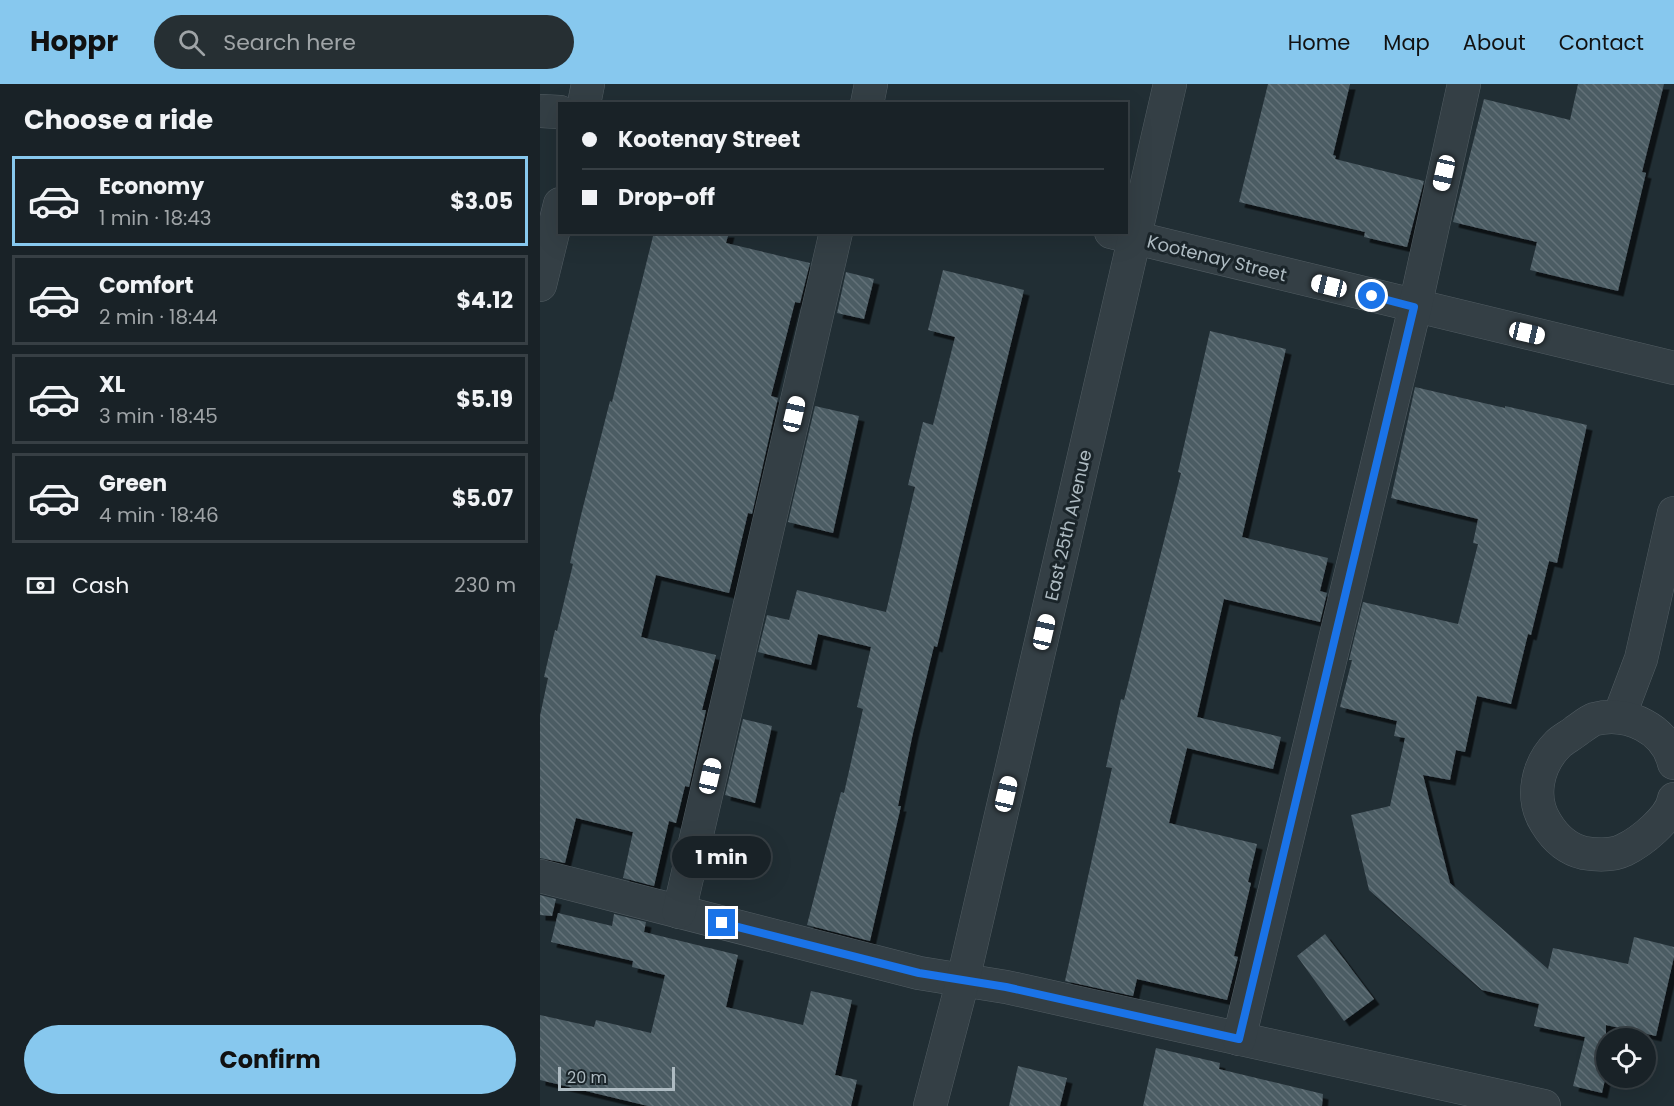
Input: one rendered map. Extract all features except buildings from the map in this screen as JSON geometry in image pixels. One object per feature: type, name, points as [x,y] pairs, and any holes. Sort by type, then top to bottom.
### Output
[{"type":"street","points":[[584,102],[588,84]]},
{"type":"street","points":[[868,102],[872,84]]},
{"type":"street","name":"East 25th Avenue","points":[[1128,220],[1170,84]]},
{"type":"street","points":[[1239,1039],[1414,307],[1464,84]]},
{"type":"street","points":[[540,111],[558,112]]},
{"type":"street","points":[[540,285],[558,212]]},
{"type":"street","points":[[679,912],[836,234]]},
{"type":"street","name":"East 25th Avenue","points":[[930,1106],[963,980],[1123,236]]},
{"type":"street","name":"Kootenay Street","points":[[1123,236],[1674,368]]},
{"type":"street","points":[[1619,717],[1641,659],[1674,513]]},
{"type":"street","points":[[1673,757],[1659,735],[1641,723],[1619,717],[1594,720],[1558,744],[1542,764],[1536,789],[1540,814],[1553,836],[1574,850],[1599,856],[1624,851],[1664,820],[1674,799]]},
{"type":"street","points":[[540,876],[919,973],[1006,987],[1544,1106]]},
{"type":"route","points":[[722,923],[919,973],[1006,987],[1239,1039],[1414,307],[1372,296]]}]
